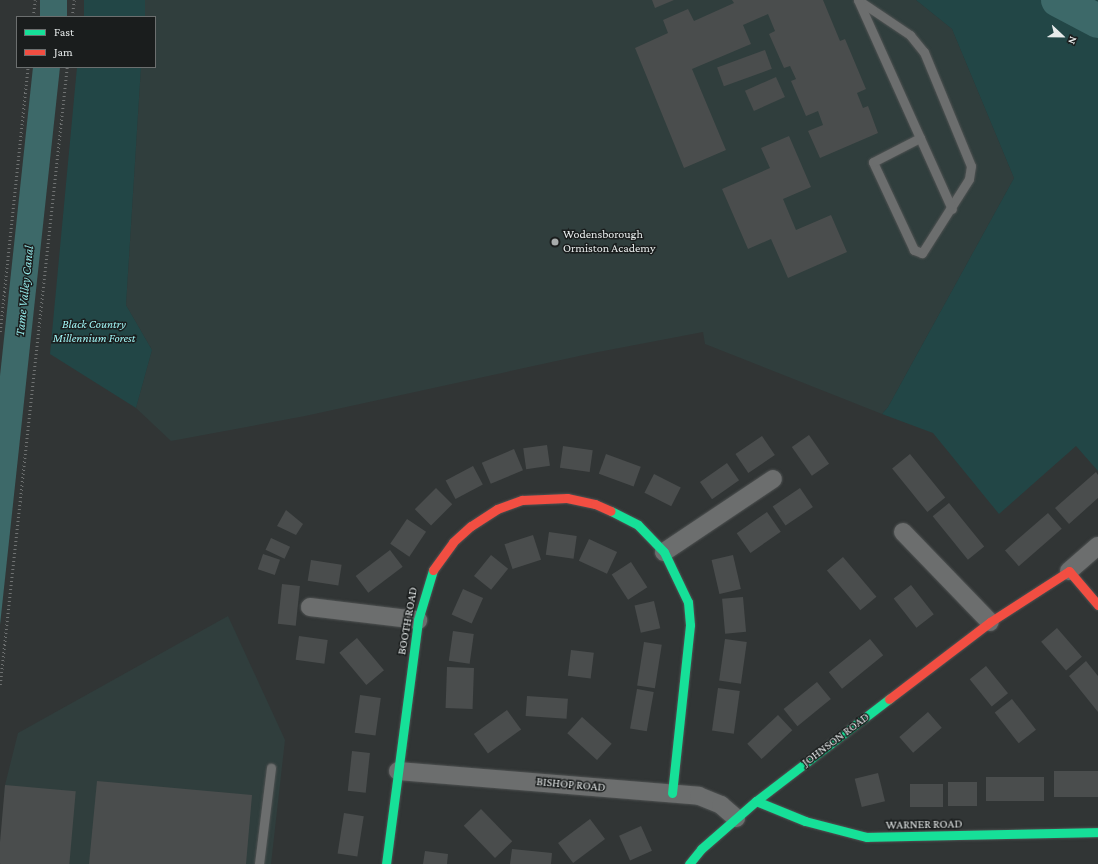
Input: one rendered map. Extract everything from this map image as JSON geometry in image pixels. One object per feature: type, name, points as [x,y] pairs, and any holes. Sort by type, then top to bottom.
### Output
[{"type":"street","points":[[664,552],[772,478]]},
{"type":"street","name":"BOOTH ROAD","points":[[386,864],[418,620],[428,579],[436,563],[453,542],[470,526],[497,509],[522,500],[567,498],[595,504],[638,526],[664,552],[688,602],[690,625],[672,793]]},
{"type":"street","points":[[904,532],[990,622]]},
{"type":"street","name":"JOHNSON ROAD","points":[[689,864],[701,849],[756,801],[990,622],[1069,571],[1098,546]]},
{"type":"street","points":[[1069,571],[1098,605]]},
{"type":"street","points":[[310,607],[418,620]]},
{"type":"street","name":"BISHOP ROAD","points":[[398,771],[672,793],[711,800],[736,818]]},
{"type":"street","name":"WARNER ROAD","points":[[756,801],[805,822],[867,837],[1098,832]]},
{"type":"lane","points":[[858,0],[910,35],[924,52],[971,166],[969,179],[952,209],[926,250],[918,253],[914,250],[873,162],[920,138]]},
{"type":"lane","points":[[858,0],[952,209]]},
{"type":"lane","points":[[259,864],[271,768]]},
{"type":"path","points":[[34,16],[35,0]]},
{"type":"path","points":[[72,16],[74,0]]},
{"type":"path","points":[[0,332],[28,68]]},
{"type":"path","points":[[0,685],[67,68]]},
{"type":"shaded area","name":"Wodensborough Ormiston Academy","points":[[145,0],[916,0],[952,29],[1014,178],[888,407],[882,414],[705,344],[703,332],[593,353],[305,416],[171,441],[136,408],[152,350],[126,305],[141,68],[156,68],[156,16],[144,16]]},
{"type":"shaded area","points":[[228,616],[285,740],[271,864],[0,864],[5,785],[18,733]]},
{"type":"green space","points":[[84,0],[145,0],[145,16],[84,16]]},
{"type":"green space","points":[[916,0],[1098,0],[1098,471],[1076,446],[999,514],[933,433],[882,414],[888,407],[1014,178],[952,29]]},
{"type":"green space","name":"Black Country Millennium Forest","points":[[77,68],[141,68],[126,305],[152,350],[136,408],[50,354]]},
{"type":"water","points":[[40,0],[67,0],[67,16],[40,16]]},
{"type":"water","name":"Tame Valley Canal","points":[[33,68],[60,68],[0,625],[0,376]]},
{"type":"building","points":[[652,0],[674,0],[655,8]]},
{"type":"building","points":[[732,0],[823,0],[840,41],[845,39],[866,89],[857,93],[863,108],[868,106],[878,133],[820,158],[808,131],[823,125],[818,111],[806,116],[791,81],[796,79],[790,66],[784,68],[769,34],[775,31],[768,14],[743,25],[751,44],[692,69],[726,150],[684,168],[635,48],[668,33],[663,20],[688,9],[694,21],[734,3]]},
{"type":"building","points":[[765,50],[772,69],[724,86],[717,67]]},
{"type":"building","points":[[776,77],[785,97],[754,111],[745,91]]},
{"type":"building","points":[[789,136],[811,187],[783,199],[796,230],[831,215],[847,252],[788,278],[771,239],[748,249],[722,189],[770,168],[761,148]]},
{"type":"building","points":[[809,435],[829,464],[812,476],[792,447]]},
{"type":"building","points":[[762,436],[775,455],[748,473],[735,454]]},
{"type":"building","points":[[547,445],[550,466],[526,469],[523,448]]},
{"type":"building","points":[[563,446],[593,450],[590,472],[560,468]]},
{"type":"building","points":[[514,449],[523,470],[491,484],[482,463]]},
{"type":"building","points":[[606,454],[641,467],[634,486],[599,474]]},
{"type":"building","points":[[910,454],[945,498],[927,512],[892,468]]},
{"type":"building","points":[[727,463],[739,480],[712,499],[700,482]]},
{"type":"building","points":[[473,466],[483,485],[455,499],[446,481]]},
{"type":"building","points":[[1096,472],[1098,475],[1098,498],[1069,524],[1055,508]]},
{"type":"building","points":[[654,474],[681,488],[671,506],[644,493]]},
{"type":"building","points":[[436,488],[452,504],[431,525],[415,509]]},
{"type":"building","points":[[800,488],[813,507],[786,526],[773,506]]},
{"type":"building","points":[[949,503],[984,547],[968,560],[933,516]]},
{"type":"building","points":[[286,510],[303,524],[296,535],[277,526]]},
{"type":"building","points":[[767,512],[781,532],[750,553],[737,533]]},
{"type":"building","points":[[1048,513],[1062,529],[1019,566],[1005,550]]},
{"type":"building","points":[[407,519],[426,532],[409,557],[390,544]]},
{"type":"building","points":[[549,532],[577,536],[574,559],[546,555]]},
{"type":"building","points":[[533,535],[541,560],[513,569],[504,544]]},
{"type":"building","points":[[271,538],[290,547],[285,559],[266,550]]},
{"type":"building","points":[[589,539],[617,552],[607,574],[579,561]]},
{"type":"building","points":[[390,550],[403,567],[368,593],[356,576]]},
{"type":"building","points":[[263,554],[280,560],[275,575],[258,569]]},
{"type":"building","points":[[491,555],[508,569],[491,590],[474,576]]},
{"type":"building","points":[[733,555],[741,589],[719,594],[712,560]]},
{"type":"building","points":[[843,557],[876,597],[860,610],[827,570]]},
{"type":"building","points":[[311,560],[342,565],[338,586],[308,581]]},
{"type":"building","points":[[631,562],[647,587],[628,600],[612,575]]},
{"type":"building","points":[[282,584],[300,586],[296,626],[278,624]]},
{"type":"building","points":[[911,585],[934,614],[916,628],[894,599]]},
{"type":"building","points":[[463,589],[483,598],[472,624],[452,615]]},
{"type":"building","points":[[743,597],[746,632],[725,634],[722,599]]},
{"type":"building","points":[[654,601],[660,628],[641,633],[635,605]]},
{"type":"building","points":[[1057,628],[1082,657],[1066,670],[1041,642]]},
{"type":"building","points":[[453,631],[474,634],[470,664],[449,661]]},
{"type":"building","points":[[299,636],[328,640],[324,664],[296,660]]},
{"type":"building","points":[[357,638],[384,670],[366,685],[339,653]]},
{"type":"building","points":[[725,639],[747,642],[741,684],[719,681]]},
{"type":"building","points":[[870,639],[883,655],[842,689],[829,672]]},
{"type":"building","points":[[644,642],[662,645],[655,688],[637,685]]},
{"type":"building","points":[[571,650],[594,653],[591,679],[568,676]]},
{"type":"building","points":[[1086,661],[1098,676],[1098,712],[1069,676]]},
{"type":"building","points":[[986,666],[1008,693],[992,706],[970,679]]},
{"type":"building","points":[[447,667],[474,668],[473,709],[446,708]]},
{"type":"building","points":[[817,682],[831,699],[797,726],[784,709]]},
{"type":"building","points":[[718,688],[740,691],[734,734],[712,731]]},
{"type":"building","points":[[637,689],[654,692],[647,731],[630,728]]},
{"type":"building","points":[[360,695],[381,698],[376,736],[355,733]]},
{"type":"building","points":[[527,696],[568,699],[567,719],[526,716]]},
{"type":"building","points":[[1012,699],[1036,730],[1019,743],[995,713]]},
{"type":"building","points":[[507,710],[521,729],[488,754],[474,734]]},
{"type":"building","points":[[928,712],[942,728],[913,753],[899,737]]},
{"type":"building","points":[[778,715],[792,730],[762,759],[747,744]]},
{"type":"building","points":[[582,717],[612,744],[597,760],[567,733]]},
{"type":"building","points":[[352,751],[370,753],[366,793],[348,791]]},
{"type":"building","points":[[1054,771],[1098,771],[1098,797],[1054,797]]},
{"type":"building","points":[[878,773],[885,801],[862,807],[855,779]]},
{"type":"building","points":[[986,777],[1044,777],[1044,801],[986,801]]},
{"type":"building","points":[[97,781],[252,795],[246,864],[89,864]]},
{"type":"building","points":[[948,782],[977,782],[977,806],[948,806]]},
{"type":"building","points":[[910,784],[943,784],[943,807],[910,807]]},
{"type":"building","points":[[5,785],[76,791],[69,864],[0,864],[0,842]]},
{"type":"building","points":[[481,809],[512,841],[495,858],[464,826]]},
{"type":"building","points":[[344,813],[364,816],[357,857],[338,853]]},
{"type":"building","points":[[590,819],[605,839],[573,863],[558,843]]},
{"type":"building","points":[[641,826],[652,851],[630,860],[619,836]]},
{"type":"building","points":[[512,849],[552,853],[551,864],[510,864]]},
{"type":"building","points":[[425,851],[448,854],[447,864],[423,864]]},
{"type":"waterway","points":[[1058,0],[1098,21]]},
{"type":"traffic: fast","points":[[611,511],[638,525],[664,552],[688,602],[690,625],[672,793]]},
{"type":"traffic: fast","points":[[386,864],[418,620],[433,570]]},
{"type":"traffic: fast","points":[[689,864],[701,849],[756,801],[889,699]]},
{"type":"traffic: fast","points":[[756,801],[805,821],[867,837],[1098,832]]},
{"type":"traffic: jam","points":[[433,570],[453,542],[471,526],[497,509],[522,500],[567,498],[595,504],[611,511]]},
{"type":"traffic: jam","points":[[889,699],[990,622],[1069,571],[1098,605]]},
{"type":"place","name":"Wodensborough Ormiston Academy","points":[[555,242]]}]
